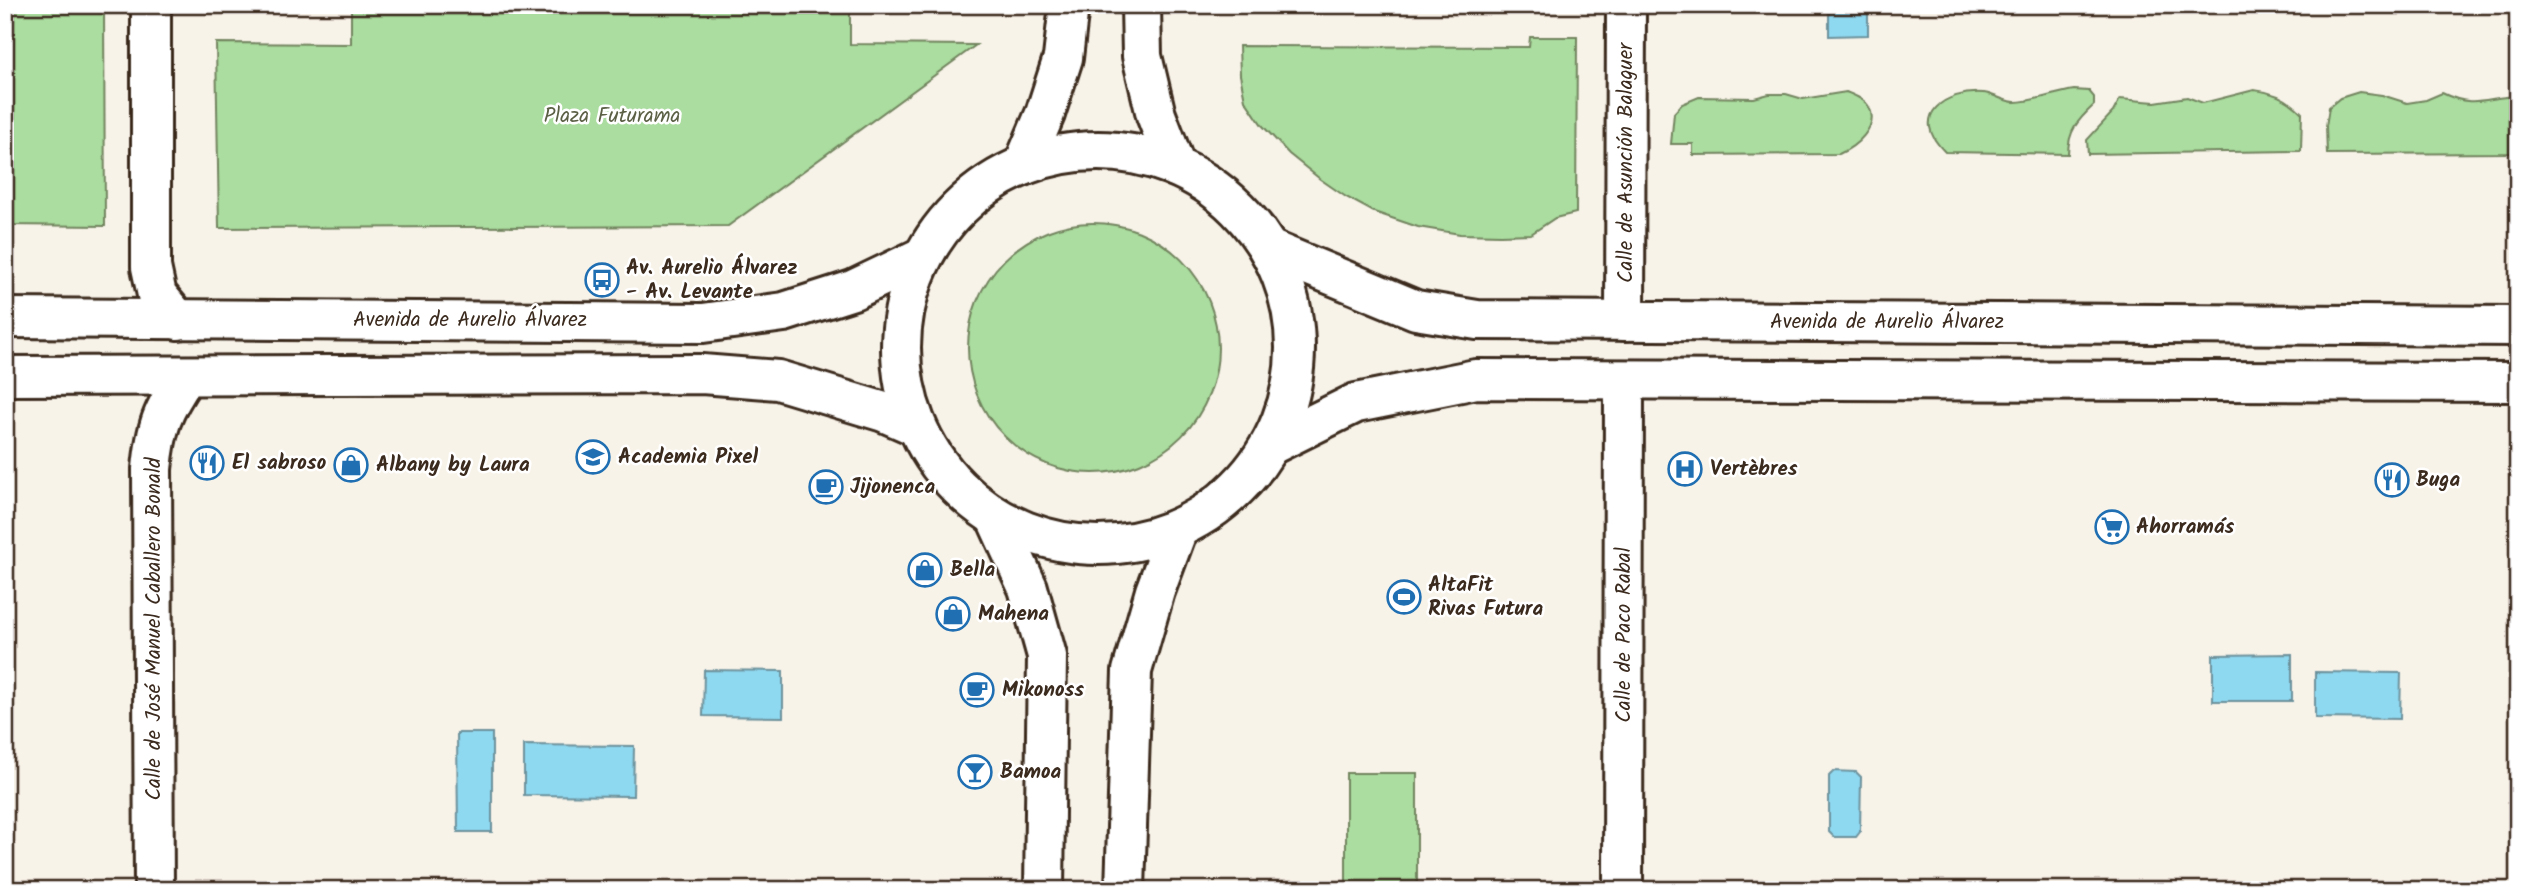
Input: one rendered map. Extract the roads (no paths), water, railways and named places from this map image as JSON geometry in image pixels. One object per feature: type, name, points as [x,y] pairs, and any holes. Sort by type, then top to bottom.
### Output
[{"type":"main road","points":[[151,5],[151,267],[157,295],[178,320]]},
{"type":"main road","points":[[1023,166],[1045,114],[1063,58],[1069,5]]},
{"type":"main road","points":[[1140,5],[1142,56],[1156,115],[1176,167]]},
{"type":"main road","name":"Calle de Asunción Balaguer","points":[[1625,321],[1626,5]]},
{"type":"main road","points":[[1073,152],[1126,153],[1176,167],[1212,187],[1244,215],[1269,249],[1289,296],[1296,346],[1290,397],[1271,445],[1246,480],[1215,508],[1178,529],[1117,545],[1054,541],[996,518],[949,478],[916,426],[902,375],[900,349],[905,307],[922,257],[948,219],[983,188],[1023,166],[1073,152]]},
{"type":"main road","name":"Avenida de Aurelio Álvarez","points":[[1269,249],[1416,310],[1477,320],[2518,326]]},
{"type":"main road","name":"Avenida de Aurelio Álvarez","points":[[5,318],[702,323],[784,312],[853,290],[922,257]]},
{"type":"main road","points":[[5,376],[702,374],[778,380],[884,412],[916,426]]},
{"type":"main road","name":"Calle de José Manuel Caballero Bonald","points":[[154,890],[152,470],[155,442],[166,407],[186,376]]},
{"type":"main road","points":[[1271,445],[1356,403],[1476,379],[2518,382]]},
{"type":"main road","name":"Calle de Paco Rabal","points":[[1623,890],[1624,380]]},
{"type":"main road","points":[[996,518],[1028,588],[1047,656],[1044,890]]},
{"type":"main road","points":[[1125,890],[1132,671],[1155,591],[1178,529]]},
{"type":"water","points":[[1829,5],[1868,5],[1868,35],[1829,36]]},
{"type":"water","points":[[2292,654],[2292,701],[2213,701],[2213,655]]},
{"type":"water","points":[[704,670],[783,671],[783,717],[703,716]]},
{"type":"water","points":[[2315,672],[2401,673],[2400,719],[2315,718]]},
{"type":"water","points":[[457,733],[492,733],[492,832],[458,832]]},
{"type":"water","points":[[524,745],[634,746],[633,796],[524,795]]},
{"type":"water","points":[[1834,771],[1856,772],[1861,777],[1860,832],[1856,837],[1834,837],[1829,832],[1829,776]]},
{"type":"place","name":"Av. Aurelio Álvarez - Av. Levante","points":[[602,280]]},
{"type":"place","name":"Academia Pixel","points":[[593,457]]},
{"type":"place","name":"El sabroso","points":[[207,463]]},
{"type":"place","name":"Albany by Laura","points":[[351,465]]},
{"type":"place","name":"Vertèbres","points":[[1685,469]]},
{"type":"place","name":"Buga","points":[[2392,480]]},
{"type":"place","name":"Jijonenca","points":[[826,487]]},
{"type":"place","name":"Ahorramás","points":[[2112,527]]},
{"type":"place","name":"Bella","points":[[925,570]]},
{"type":"place","name":"AltaFit Rivas Futura","points":[[1404,597]]},
{"type":"place","name":"Mahena","points":[[953,614]]},
{"type":"place","name":"Mikonoss","points":[[977,690]]},
{"type":"place","name":"Bamoa","points":[[975,772]]},
{"type":"park label","name":"Plaza Futurama","points":[[612,116]]}]
